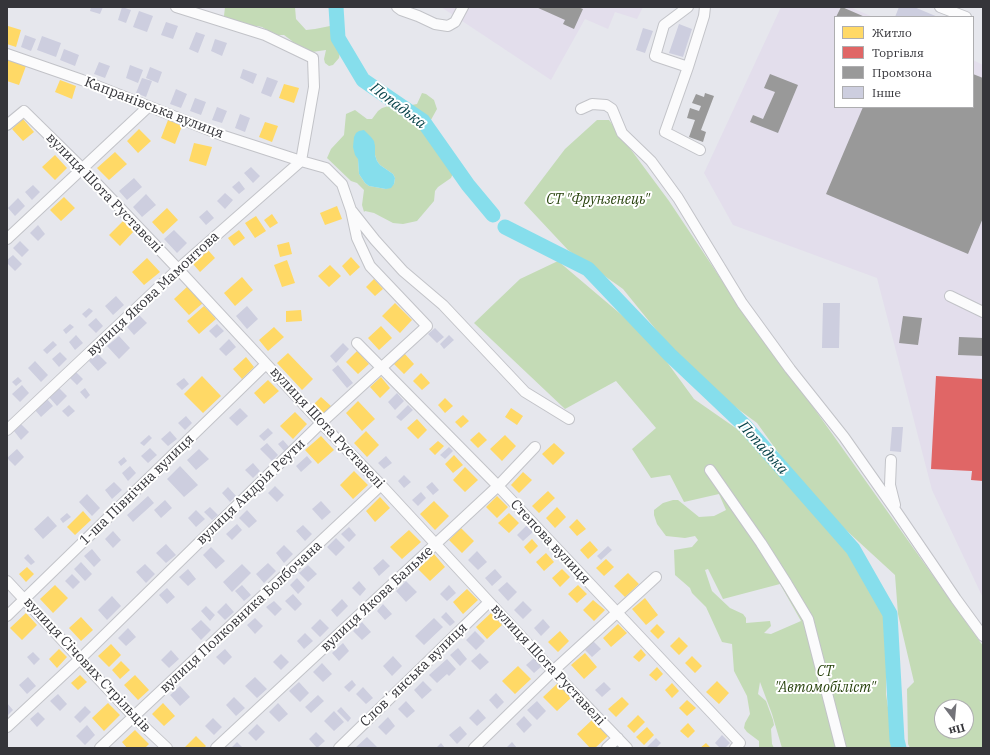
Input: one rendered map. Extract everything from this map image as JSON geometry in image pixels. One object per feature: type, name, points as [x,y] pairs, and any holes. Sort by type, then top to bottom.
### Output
[{"type":"street","points":[[176,7],[264,35],[312,58],[314,87],[301,162]]},
{"type":"street","points":[[397,7],[435,24],[448,26],[456,22],[463,7]]},
{"type":"street","points":[[688,7],[664,25],[655,56],[688,67]]},
{"type":"street","points":[[700,150],[665,132],[688,67],[704,16],[705,7]]},
{"type":"street","points":[[940,7],[963,16]]},
{"type":"street","name":"Капранівська вулиця","points":[[7,54],[82,80],[224,136],[301,162]]},
{"type":"street","points":[[581,109],[592,104],[606,105],[612,109],[622,133],[651,161],[678,198],[742,303],[844,437],[983,636]]},
{"type":"street","points":[[7,239],[148,107]]},
{"type":"street","name":"вулиця Шота Руставелі","points":[[7,125],[24,111],[82,169],[178,269],[627,748]]},
{"type":"street","name":"вулиця Андрія Реути","points":[[7,727],[80,659],[321,423],[427,326],[370,266],[356,238],[351,210],[342,184],[326,168],[301,162]]},
{"type":"street","name":"вулиця Якова Мамонтова","points":[[7,430],[178,269],[301,162]]},
{"type":"street","points":[[351,210],[374,240],[403,272],[443,305],[525,392],[569,418]]},
{"type":"street","points":[[950,296],[983,312]]},
{"type":"street","name":"Степова вулиця","points":[[357,343],[498,486],[618,613],[738,746]]},
{"type":"street","name":"1-ша Північна вулиця","points":[[7,616],[266,364]]},
{"type":"street","name":"вулиця Якова Бальме","points":[[216,748],[498,486],[535,447]]},
{"type":"street","points":[[891,460],[890,485],[896,510]]},
{"type":"street","points":[[710,470],[761,543],[808,620],[841,748]]},
{"type":"street","name":"вулиця Полковника Болбочана","points":[[100,748],[381,485]]},
{"type":"street","points":[[474,748],[554,671],[656,577]]},
{"type":"street","name":"вулиця Січових Стрільців","points":[[7,580],[134,716],[167,748]]},
{"type":"street","name":"Словʼянська вулиця","points":[[339,748],[489,602]]},
{"type":"street","points":[[607,748],[618,738]]},
{"type":"shaded area","points":[[441,7],[643,7],[637,19],[615,12],[608,29],[585,19],[551,80]]},
{"type":"shaded area","points":[[781,7],[850,7],[871,16],[834,16],[834,108],[974,108],[974,60],[983,65],[983,598],[932,490],[877,278],[733,225],[704,173]]},
{"type":"green space","points":[[225,7],[295,7],[296,19],[306,30],[340,24],[342,39],[339,58],[333,65],[329,66],[325,63],[324,59],[326,50],[312,52],[303,47],[294,46],[292,41],[284,35],[275,35],[262,27],[246,27],[237,24],[224,16]]},
{"type":"green space","points":[[422,93],[434,100],[437,109],[427,127],[427,136],[447,152],[457,164],[451,178],[438,187],[435,191],[434,201],[417,221],[403,224],[393,223],[374,213],[364,212],[362,205],[364,190],[357,183],[351,181],[327,158],[331,149],[344,135],[346,114],[355,110],[367,119],[372,119],[382,108],[392,105],[401,107],[417,104]],"holes":[[[375,146],[375,155],[380,165],[393,174],[395,178],[394,184],[386,189],[369,186],[359,174],[358,159]]]},
{"type":"green space","name":"СТ \"Фрунзенець\"","points":[[597,120],[609,120],[669,201],[729,291],[983,646],[983,748],[910,748],[908,744],[907,689],[914,682],[898,614],[895,575],[806,491],[757,423],[708,387],[679,358],[623,289],[568,250],[524,203],[565,149]]},
{"type":"green space","name":"СТ \"Автомобіліст\"","points":[[558,261],[650,339],[694,399],[740,431],[787,480],[849,553],[886,618],[886,694],[894,748],[782,748],[772,714],[760,682],[758,694],[766,701],[773,720],[774,725],[771,729],[772,744],[774,748],[759,748],[759,741],[744,728],[750,714],[747,696],[734,671],[732,644],[722,642],[706,607],[692,593],[690,588],[675,575],[674,550],[692,547],[698,540],[695,536],[685,538],[666,536],[657,524],[654,515],[654,510],[663,503],[678,500],[699,517],[714,516],[726,510],[719,494],[684,502],[670,475],[651,478],[632,449],[656,428],[616,381],[565,409],[474,323],[520,279]],"holes":[[[708,569],[723,599],[780,584],[801,621],[771,634],[764,633],[771,626],[770,621],[746,623],[746,618],[743,614],[730,608],[712,591],[705,570]]]},
{"type":"water","points":[[364,130],[374,141],[377,161],[380,165],[393,174],[395,178],[394,184],[391,188],[386,189],[369,186],[359,174],[358,159],[355,155],[353,147],[354,137],[356,133]]},
{"type":"building: Житло","points":[[8,26],[21,30],[16,47],[7,44]]},
{"type":"building: Житло","points":[[7,59],[26,66],[19,85],[7,81]]},
{"type":"building: Житло","points":[[60,80],[76,86],[72,99],[55,92]]},
{"type":"building: Житло","points":[[284,84],[299,88],[294,103],[279,98]]},
{"type":"building: Житло","points":[[23,119],[34,132],[23,141],[12,129]]},
{"type":"building: Житло","points":[[168,120],[182,126],[175,144],[161,138]]},
{"type":"building: Житло","points":[[265,122],[278,126],[272,142],[259,137]]},
{"type":"building: Житло","points":[[139,129],[151,141],[138,153],[127,141]]},
{"type":"building: Житло","points":[[194,143],[212,147],[206,166],[189,161]]},
{"type":"building: Житло","points":[[115,152],[127,164],[109,180],[97,168]]},
{"type":"building: Житло","points":[[55,155],[67,168],[55,180],[42,167]]},
{"type":"building: Житло","points":[[64,197],[75,208],[61,221],[50,210]]},
{"type":"building: Житло","points":[[337,206],[342,219],[325,225],[320,213]]},
{"type":"building: Житло","points":[[167,208],[178,220],[163,234],[152,222]]},
{"type":"building: Житло","points":[[272,214],[278,223],[270,228],[264,220]]},
{"type":"building: Житло","points":[[256,216],[266,231],[255,238],[245,223]]},
{"type":"building: Житло","points":[[123,221],[134,231],[120,246],[109,235]]},
{"type":"building: Житло","points":[[239,230],[245,238],[234,246],[228,238]]},
{"type":"building: Житло","points":[[289,242],[292,254],[280,257],[277,245]]},
{"type":"building: Житло","points":[[208,250],[215,258],[200,272],[193,264]]},
{"type":"building: Житло","points":[[351,257],[360,267],[350,276],[342,266]]},
{"type":"building: Житло","points":[[147,258],[160,272],[144,285],[132,272]]},
{"type":"building: Житло","points":[[287,260],[295,283],[282,287],[274,265]]},
{"type":"building: Житло","points":[[330,265],[341,276],[329,287],[318,276]]},
{"type":"building: Житло","points":[[242,277],[253,290],[235,306],[224,293]]},
{"type":"building: Житло","points":[[374,279],[383,289],[375,296],[366,287]]},
{"type":"building: Житло","points":[[188,286],[203,303],[189,315],[174,299]]},
{"type":"building: Житло","points":[[395,303],[412,320],[400,333],[382,316]]},
{"type":"building: Житло","points":[[204,306],[216,319],[199,334],[187,321]]},
{"type":"building: Житло","points":[[301,310],[302,321],[286,322],[286,311]]},
{"type":"building: Житло","points":[[381,326],[392,338],[379,350],[368,338]]},
{"type":"building: Житло","points":[[274,327],[284,337],[268,351],[259,340]]},
{"type":"building: Житло","points":[[357,351],[369,364],[358,374],[346,362]]},
{"type":"building: Житло","points":[[288,353],[313,379],[302,390],[277,363]]},
{"type":"building: Житло","points":[[404,353],[414,364],[404,374],[393,363]]},
{"type":"building: Житло","points":[[246,357],[254,367],[242,379],[233,369]]},
{"type":"building: Житло","points":[[421,373],[430,383],[422,390],[413,381]]},
{"type":"building: Житло","points":[[202,376],[221,396],[203,413],[184,394]]},
{"type":"building: Житло","points":[[381,377],[390,388],[380,398],[370,387]]},
{"type":"building: Житло","points":[[268,380],[279,391],[264,404],[254,393]]},
{"type":"building: Житло","points":[[321,397],[331,406],[323,414],[313,405]]},
{"type":"building: Житло","points":[[445,398],[453,406],[445,413],[438,405]]},
{"type":"building: Житло","points":[[358,401],[375,419],[362,431],[346,413]]},
{"type":"building: Житло","points":[[511,408],[523,416],[517,425],[505,417]]},
{"type":"building: Житло","points":[[295,412],[307,424],[293,439],[280,426]]},
{"type":"building: Житло","points":[[463,415],[469,421],[461,428],[455,422]]},
{"type":"building: Житло","points":[[417,419],[427,430],[418,439],[407,428]]},
{"type":"building: Житло","points":[[366,431],[379,445],[367,457],[354,443]]},
{"type":"building: Житло","points":[[479,432],[487,440],[478,448],[470,440]]},
{"type":"building: Житло","points":[[505,435],[516,446],[502,461],[490,449]]},
{"type":"building: Житло","points":[[321,436],[334,450],[318,464],[305,450]]},
{"type":"building: Житло","points":[[438,441],[444,446],[435,455],[429,449]]},
{"type":"building: Житло","points":[[554,443],[565,453],[553,465],[542,454]]},
{"type":"building: Житло","points":[[454,455],[463,465],[453,473],[445,464]]},
{"type":"building: Житло","points":[[465,467],[478,480],[465,492],[453,480]]},
{"type":"building: Житло","points":[[354,471],[368,485],[353,499],[340,485]]},
{"type":"building: Житло","points":[[523,472],[532,480],[519,493],[511,485]]},
{"type":"building: Житло","points":[[548,491],[555,498],[539,513],[532,506]]},
{"type":"building: Житло","points":[[497,496],[508,507],[497,518],[486,507]]},
{"type":"building: Житло","points":[[380,497],[390,508],[375,522],[366,511]]},
{"type":"building: Житло","points":[[434,501],[449,516],[435,530],[420,514]]},
{"type":"building: Житло","points":[[557,507],[566,517],[555,528],[546,518]]},
{"type":"building: Житло","points":[[83,511],[91,520],[75,535],[67,527]]},
{"type":"building: Житло","points":[[509,513],[519,523],[509,533],[498,523]]},
{"type":"building: Житло","points":[[577,519],[586,529],[577,536],[569,527]]},
{"type":"building: Житло","points":[[461,528],[474,541],[462,553],[449,540]]},
{"type":"building: Житло","points":[[409,530],[421,542],[402,559],[390,547]]},
{"type":"building: Житло","points":[[532,539],[538,546],[530,554],[524,547]]},
{"type":"building: Житло","points":[[590,541],[598,550],[588,559],[580,550]]},
{"type":"building: Житло","points":[[546,553],[554,562],[544,571],[536,562]]},
{"type":"building: Житло","points":[[434,554],[445,567],[430,581],[418,569]]},
{"type":"building: Житло","points":[[606,559],[614,567],[604,576],[596,568]]},
{"type":"building: Житло","points":[[27,567],[34,574],[26,582],[19,574]]},
{"type":"building: Житло","points":[[562,569],[570,577],[560,587],[552,578]]},
{"type":"building: Житло","points":[[628,573],[639,584],[625,597],[614,586]]},
{"type":"building: Житло","points":[[55,585],[68,598],[53,613],[40,599]]},
{"type":"building: Житло","points":[[578,585],[587,594],[577,603],[568,594]]},
{"type":"building: Житло","points":[[467,589],[478,600],[463,614],[453,602]]},
{"type":"building: Житло","points":[[645,598],[658,615],[646,625],[632,609]]},
{"type":"building: Житло","points":[[593,600],[605,610],[594,621],[583,610]]},
{"type":"building: Житло","points":[[26,613],[37,625],[22,640],[10,628]]},
{"type":"building: Житло","points":[[491,613],[502,625],[487,639],[476,627]]},
{"type":"building: Житло","points":[[81,617],[93,630],[81,641],[69,628]]},
{"type":"building: Житло","points":[[618,624],[627,633],[611,647],[603,638]]},
{"type":"building: Житло","points":[[657,624],[665,632],[658,639],[650,631]]},
{"type":"building: Житло","points":[[560,631],[569,641],[558,652],[548,642]]},
{"type":"building: Житло","points":[[679,637],[688,646],[679,655],[670,646]]},
{"type":"building: Житло","points":[[111,644],[121,655],[109,667],[98,656]]},
{"type":"building: Житло","points":[[59,649],[67,657],[57,668],[49,659]]},
{"type":"building: Житло","points":[[641,649],[646,655],[639,662],[633,657]]},
{"type":"building: Житло","points":[[585,653],[597,667],[584,679],[571,665]]},
{"type":"building: Житло","points":[[692,656],[702,666],[695,673],[685,663]]},
{"type":"building: Житло","points":[[121,661],[130,670],[120,679],[112,670]]},
{"type":"building: Житло","points":[[518,666],[531,679],[515,694],[502,681]]},
{"type":"building: Житло","points":[[657,667],[663,674],[656,681],[649,675]]},
{"type":"building: Житло","points":[[80,675],[87,682],[78,690],[71,683]]},
{"type":"building: Житло","points":[[135,675],[149,690],[138,700],[124,685]]},
{"type":"building: Житло","points":[[717,681],[729,693],[719,704],[706,692]]},
{"type":"building: Житло","points":[[558,683],[572,697],[557,711],[543,697]]},
{"type":"building: Житло","points":[[672,683],[679,691],[672,698],[665,690]]},
{"type":"building: Житло","points":[[622,697],[629,704],[616,717],[608,709]]},
{"type":"building: Житло","points":[[687,700],[696,708],[687,716],[679,708]]},
{"type":"building: Житло","points":[[108,703],[120,715],[104,731],[92,718]]},
{"type":"building: Житло","points":[[163,703],[175,716],[164,726],[152,714]]},
{"type":"building: Житло","points":[[638,715],[645,722],[634,733],[627,726]]},
{"type":"building: Житло","points":[[592,720],[608,736],[595,748],[590,748],[577,734]]},
{"type":"building: Житло","points":[[688,723],[695,731],[688,738],[680,731]]},
{"type":"building: Житло","points":[[647,727],[654,735],[644,745],[636,737]]},
{"type":"building: Житло","points":[[135,730],[149,744],[145,748],[127,748],[122,742]]},
{"type":"building: Житло","points":[[196,736],[206,746],[204,748],[184,748]]},
{"type":"building: Житло","points":[[706,743],[711,748],[700,748]]},
{"type":"building: Торгівля","points":[[936,376],[983,379],[983,481],[971,480],[972,471],[931,469]]},
{"type":"building: Промзона","points":[[536,7],[578,7],[583,9],[574,29],[563,24],[565,20]]},
{"type":"building: Промзона","points":[[842,7],[863,16],[836,16]]},
{"type":"building: Промзона","points":[[770,74],[798,85],[778,133],[750,122],[753,115],[763,119],[775,92],[764,88]]},
{"type":"building: Промзона","points":[[974,74],[983,78],[983,218],[968,254],[826,194],[863,108],[974,108]]},
{"type":"building: Промзона","points":[[705,93],[714,96],[701,130],[706,132],[703,142],[689,137],[695,120],[687,118],[690,108],[699,111],[701,106],[692,103],[696,94],[704,97]]},
{"type":"building: Промзона","points":[[903,316],[922,318],[918,345],[899,343]]},
{"type":"building: Промзона","points":[[959,337],[983,338],[983,356],[958,355]]},
{"type":"building: Інше","points":[[91,7],[103,7],[100,14],[90,11]]},
{"type":"building: Інше","points":[[122,7],[131,10],[126,23],[118,20]]},
{"type":"building: Інше","points":[[899,7],[914,7],[936,16],[895,16]]},
{"type":"building: Інше","points":[[139,11],[153,16],[147,32],[133,27]]},
{"type":"building: Інше","points":[[166,22],[178,26],[173,39],[161,35]]},
{"type":"building: Інше","points":[[679,24],[692,29],[683,57],[669,53]]},
{"type":"building: Інше","points":[[643,28],[653,31],[645,53],[636,50]]},
{"type":"building: Інше","points":[[196,32],[205,35],[198,53],[189,49]]},
{"type":"building: Інше","points":[[25,35],[36,39],[31,51],[21,47]]},
{"type":"building: Інше","points":[[42,36],[61,43],[56,57],[37,50]]},
{"type":"building: Інше","points":[[215,39],[227,43],[222,56],[211,51]]},
{"type":"building: Інше","points":[[64,49],[79,55],[75,66],[60,60]]},
{"type":"building: Інше","points":[[99,62],[110,66],[105,78],[94,74]]},
{"type":"building: Інше","points":[[130,65],[143,70],[138,83],[126,78]]},
{"type":"building: Інше","points":[[150,67],[162,72],[158,83],[146,78]]},
{"type":"building: Інше","points":[[243,69],[257,74],[253,84],[240,78]]},
{"type":"building: Інше","points":[[267,77],[278,81],[271,97],[261,93]]},
{"type":"building: Інше","points":[[142,78],[152,81],[146,97],[136,93]]},
{"type":"building: Інше","points":[[176,89],[187,94],[181,108],[170,104]]},
{"type":"building: Інше","points":[[195,98],[206,102],[201,115],[190,111]]},
{"type":"building: Інше","points":[[217,107],[227,111],[222,123],[212,120]]},
{"type":"building: Інше","points":[[240,114],[250,118],[245,132],[235,128]]},
{"type":"building: Інше","points":[[251,167],[260,176],[253,183],[244,173]]},
{"type":"building: Інше","points":[[134,178],[142,187],[127,200],[119,191]]},
{"type":"building: Інше","points":[[239,181],[245,189],[239,194],[232,187]]},
{"type":"building: Інше","points":[[33,185],[40,192],[32,200],[25,192]]},
{"type":"building: Інше","points":[[225,193],[233,200],[225,209],[217,201]]},
{"type":"building: Інше","points":[[146,194],[156,205],[142,217],[133,207]]},
{"type":"building: Інше","points":[[18,198],[25,206],[15,216],[8,208]]},
{"type":"building: Інше","points":[[207,210],[214,218],[206,225],[199,217]]},
{"type":"building: Інше","points":[[38,225],[45,234],[38,241],[30,233]]},
{"type":"building: Інше","points":[[174,230],[187,243],[177,253],[164,239]]},
{"type":"building: Інше","points":[[20,241],[29,250],[22,257],[13,248]]},
{"type":"building: Інше","points":[[13,255],[22,264],[15,271],[7,263],[7,260]]},
{"type":"building: Інше","points":[[116,296],[124,305],[113,315],[105,306]]},
{"type":"building: Інше","points":[[823,303],[840,303],[839,348],[822,348]]},
{"type":"building: Інше","points":[[247,306],[258,319],[247,329],[236,316]]},
{"type":"building: Інше","points":[[89,308],[93,311],[86,318],[82,314]]},
{"type":"building: Інше","points":[[139,315],[147,323],[134,335],[127,327]]},
{"type":"building: Інше","points":[[96,318],[103,326],[96,333],[88,325]]},
{"type":"building: Інше","points":[[70,324],[74,327],[66,334],[63,330]]},
{"type":"building: Інше","points":[[217,324],[224,331],[216,338],[209,331]]},
{"type":"building: Інше","points":[[435,328],[444,337],[437,343],[428,334]]},
{"type":"building: Інше","points":[[76,335],[83,343],[75,350],[69,342]]},
{"type":"building: Інше","points":[[449,335],[454,340],[444,349],[440,344]]},
{"type":"building: Інше","points":[[119,336],[130,348],[119,359],[107,346]]},
{"type":"building: Інше","points":[[229,339],[236,347],[226,356],[219,349]]},
{"type":"building: Інше","points":[[53,341],[57,345],[47,354],[43,350]]},
{"type":"building: Інше","points":[[343,343],[349,349],[336,363],[330,356]]},
{"type":"building: Інше","points":[[60,352],[67,359],[59,367],[52,359]]},
{"type":"building: Інше","points":[[97,353],[107,363],[98,371],[89,361]]},
{"type":"building: Інше","points":[[35,361],[48,375],[41,382],[28,368]]},
{"type":"building: Інше","points":[[338,365],[353,383],[347,388],[332,370]]},
{"type":"building: Інше","points":[[76,372],[83,379],[77,385],[70,378]]},
{"type":"building: Інше","points":[[18,377],[22,381],[16,386],[12,382]]},
{"type":"building: Інше","points":[[184,378],[189,384],[182,390],[176,384]]},
{"type":"building: Інше","points":[[22,385],[29,393],[20,402],[12,394]]},
{"type":"building: Інше","points":[[59,388],[67,396],[57,406],[49,397]]},
{"type":"building: Інше","points":[[85,388],[90,395],[86,399],[80,392]]},
{"type":"building: Інше","points":[[397,393],[404,401],[395,410],[388,402]]},
{"type":"building: Інше","points":[[47,399],[53,406],[41,417],[35,410]]},
{"type":"building: Інше","points":[[69,405],[75,411],[68,417],[62,411]]},
{"type":"building: Інше","points":[[408,405],[413,410],[401,421],[396,417]]},
{"type":"building: Інше","points":[[240,408],[248,416],[237,426],[229,418]]},
{"type":"building: Інше","points":[[186,416],[192,423],[185,430],[178,423]]},
{"type":"building: Інше","points":[[21,424],[29,432],[21,440],[14,431]]},
{"type":"building: Інше","points":[[892,427],[903,427],[901,452],[890,451]]},
{"type":"building: Інше","points":[[268,428],[273,433],[264,441],[259,436]]},
{"type":"building: Інше","points":[[170,431],[177,439],[168,446],[161,439]]},
{"type":"building: Інше","points":[[149,435],[152,438],[144,446],[140,443]]},
{"type":"building: Інше","points":[[283,440],[290,448],[285,452],[278,444]]},
{"type":"building: Інше","points":[[267,443],[278,455],[272,461],[260,449]]},
{"type":"building: Інше","points":[[449,447],[453,451],[445,459],[440,455]]},
{"type":"building: Інше","points":[[150,448],[157,455],[148,463],[141,456]]},
{"type":"building: Інше","points":[[17,449],[24,457],[15,466],[7,458]]},
{"type":"building: Інше","points":[[199,449],[209,459],[196,470],[187,460]]},
{"type":"building: Інше","points":[[307,456],[312,462],[301,472],[296,466]]},
{"type":"building: Інше","points":[[386,456],[392,463],[384,469],[378,463]]},
{"type":"building: Інше","points":[[124,457],[127,461],[121,466],[118,462]]},
{"type":"building: Інше","points":[[253,463],[260,471],[253,478],[245,470]]},
{"type":"building: Інше","points":[[130,466],[136,473],[128,481],[122,473]]},
{"type":"building: Інше","points":[[180,466],[198,485],[184,497],[167,479]]},
{"type":"building: Інше","points":[[404,475],[411,482],[404,488],[398,481]]},
{"type":"building: Інше","points":[[114,482],[122,490],[112,499],[105,490]]},
{"type":"building: Інше","points":[[432,482],[439,490],[433,495],[426,487]]},
{"type":"building: Інше","points":[[275,486],[284,495],[277,502],[268,493]]},
{"type":"building: Інше","points":[[228,487],[236,496],[230,502],[222,493]]},
{"type":"building: Інше","points":[[421,492],[426,498],[418,506],[412,500]]},
{"type":"building: Інше","points":[[87,494],[100,508],[92,516],[79,502]]},
{"type":"building: Інше","points":[[148,496],[154,503],[133,522],[127,515]]},
{"type":"building: Інше","points":[[165,500],[172,508],[161,518],[154,510]]},
{"type":"building: Інше","points":[[321,501],[331,512],[322,520],[312,509]]},
{"type":"building: Інше","points":[[210,507],[218,515],[212,520],[204,512]]},
{"type":"building: Інше","points":[[196,510],[205,519],[196,527],[188,518]]},
{"type":"building: Інше","points":[[247,510],[257,521],[249,528],[239,518]]},
{"type":"building: Інше","points":[[67,513],[71,517],[63,523],[60,519]]},
{"type":"building: Інше","points":[[48,516],[57,526],[43,539],[34,529]]},
{"type":"building: Інше","points":[[237,524],[242,530],[232,540],[226,534]]},
{"type":"building: Інше","points":[[303,525],[312,534],[305,541],[296,531]]},
{"type":"building: Інше","points":[[527,525],[533,532],[523,541],[517,535]]},
{"type":"building: Інше","points":[[349,527],[356,535],[349,542],[341,534]]},
{"type":"building: Інше","points":[[113,531],[121,540],[113,548],[105,539]]},
{"type":"building: Інше","points":[[336,538],[345,547],[336,556],[327,547]]},
{"type":"building: Інше","points":[[166,544],[176,555],[166,563],[156,553]]},
{"type":"building: Інше","points":[[284,545],[293,554],[284,563],[276,553]]},
{"type":"building: Інше","points":[[608,546],[612,550],[601,560],[597,556]]},
{"type":"building: Інше","points":[[211,547],[225,561],[216,569],[203,555]]},
{"type":"building: Інше","points":[[92,549],[101,560],[94,567],[84,556]]},
{"type":"building: Інше","points":[[477,551],[487,562],[478,570],[468,560]]},
{"type":"building: Інше","points":[[28,554],[35,562],[31,565],[24,558]]},
{"type":"building: Інше","points":[[383,559],[390,566],[379,576],[373,568]]},
{"type":"building: Інше","points":[[81,562],[92,574],[85,581],[74,569]]},
{"type":"building: Інше","points":[[268,563],[276,571],[264,583],[256,574]]},
{"type":"building: Інше","points":[[145,564],[155,574],[146,583],[136,572]]},
{"type":"building: Інше","points":[[242,564],[251,573],[232,592],[223,582]]},
{"type":"building: Інше","points":[[308,565],[317,574],[308,582],[299,573]]},
{"type":"building: Інше","points":[[188,569],[196,579],[188,586],[179,577]]},
{"type":"building: Інше","points":[[495,569],[502,577],[492,586],[485,578]]},
{"type":"building: Інше","points":[[72,574],[80,582],[73,589],[65,581]]},
{"type":"building: Інше","points":[[297,578],[305,587],[298,594],[290,585]]},
{"type":"building: Інше","points":[[359,581],[366,589],[360,596],[352,588]]},
{"type":"building: Інше","points":[[406,581],[417,592],[406,602],[396,591]]},
{"type":"building: Інше","points":[[507,582],[517,592],[508,601],[498,590]]},
{"type":"building: Інше","points":[[242,585],[251,595],[244,601],[235,591]]},
{"type":"building: Інше","points":[[449,585],[456,593],[447,601],[440,594]]},
{"type":"building: Інше","points":[[167,588],[175,597],[167,604],[159,595]]},
{"type":"building: Інше","points":[[293,594],[302,604],[295,611],[285,601]]},
{"type":"building: Інше","points":[[112,596],[121,606],[107,620],[98,610]]},
{"type":"building: Інше","points":[[342,599],[348,606],[337,617],[331,610]]},
{"type":"building: Інше","points":[[274,601],[282,609],[275,616],[266,607]]},
{"type":"building: Інше","points":[[523,601],[532,610],[523,619],[514,610]]},
{"type":"building: Інше","points":[[226,603],[234,612],[225,620],[217,612]]},
{"type":"building: Інше","points":[[383,604],[392,614],[385,620],[377,611]]},
{"type":"building: Інше","points":[[206,606],[215,615],[210,621],[201,611]]},
{"type":"building: Інше","points":[[446,612],[455,622],[450,626],[441,617]]},
{"type":"building: Інше","points":[[255,618],[263,626],[255,634],[247,625]]},
{"type":"building: Інше","points":[[434,618],[443,627],[424,645],[415,636]]},
{"type":"building: Інше","points":[[320,619],[329,628],[320,637],[311,628]]},
{"type":"building: Інше","points":[[543,619],[550,627],[541,636],[534,628]]},
{"type":"building: Інше","points":[[201,620],[211,630],[201,640],[191,629]]},
{"type":"building: Інше","points":[[362,622],[371,632],[362,640],[353,631]]},
{"type":"building: Інше","points":[[128,628],[136,637],[126,646],[118,638]]},
{"type":"building: Інше","points":[[475,631],[485,641],[476,650],[466,640]]},
{"type":"building: Інше","points":[[305,633],[313,641],[304,649],[297,641]]},
{"type":"building: Інше","points":[[593,641],[601,649],[592,657],[585,650]]},
{"type":"building: Інше","points":[[343,643],[349,651],[339,661],[332,653]]},
{"type":"building: Інше","points":[[458,648],[467,659],[460,666],[450,655]]},
{"type":"building: Інше","points":[[225,649],[232,657],[224,665],[216,657]]},
{"type":"building: Інше","points":[[171,650],[179,659],[169,668],[161,660]]},
{"type":"building: Інше","points":[[33,652],[40,659],[34,665],[27,657]]},
{"type":"building: Інше","points":[[480,653],[489,662],[480,670],[471,661]]},
{"type":"building: Інше","points":[[281,654],[289,662],[281,670],[273,662]]},
{"type":"building: Інше","points":[[393,656],[402,666],[392,676],[383,666]]},
{"type":"building: Інше","points":[[534,658],[542,666],[534,673],[526,665]]},
{"type":"building: Інше","points":[[447,659],[456,669],[449,676],[447,674],[437,683],[429,675]]},
{"type":"building: Інше","points":[[322,663],[332,674],[323,682],[313,672]]},
{"type":"building: Інше","points":[[28,677],[36,686],[27,694],[19,685]]},
{"type":"building: Інше","points":[[255,677],[267,689],[257,698],[245,686]]},
{"type":"building: Інше","points":[[352,680],[356,685],[349,692],[344,687]]},
{"type":"building: Інше","points":[[423,681],[432,690],[422,699],[414,690]]},
{"type":"building: Інше","points":[[299,682],[309,693],[300,702],[289,691]]},
{"type":"building: Інше","points":[[604,682],[611,689],[602,697],[595,690]]},
{"type":"building: Інше","points":[[180,686],[190,697],[180,706],[170,695]]},
{"type":"building: Інше","points":[[363,687],[373,698],[366,704],[356,694]]},
{"type":"building: Інше","points":[[496,693],[504,702],[497,709],[489,700]]},
{"type":"building: Інше","points":[[58,694],[67,704],[60,711],[50,701]]},
{"type":"building: Інше","points":[[318,695],[324,701],[311,713],[305,707]]},
{"type":"building: Інше","points":[[234,697],[245,708],[236,716],[226,705]]},
{"type":"building: Інше","points":[[406,701],[415,711],[407,718],[398,709]]},
{"type":"building: Інше","points":[[537,701],[546,711],[537,720],[527,710]]},
{"type":"building: Інше","points":[[7,703],[13,710],[7,716]]},
{"type":"building: Інше","points":[[278,703],[288,714],[279,722],[269,712]]},
{"type":"building: Інше","points":[[85,706],[91,712],[80,723],[74,717]]},
{"type":"building: Інше","points":[[341,707],[351,718],[348,722],[337,711]]},
{"type":"building: Інше","points":[[478,709],[486,718],[477,726],[469,718]]},
{"type":"building: Інше","points":[[334,711],[344,722],[334,731],[324,721]]},
{"type":"building: Інше","points":[[38,712],[45,719],[37,727],[30,719]]},
{"type":"building: Інше","points":[[524,716],[532,725],[524,733],[516,724]]},
{"type":"building: Інше","points":[[388,717],[395,726],[386,735],[378,727]]},
{"type":"building: Інше","points":[[213,718],[222,727],[214,735],[205,726]]},
{"type":"building: Інше","points":[[257,724],[265,732],[256,741],[248,733]]},
{"type":"building: Інше","points":[[87,725],[95,735],[85,745],[76,736]]},
{"type":"building: Інше","points":[[460,726],[467,734],[457,744],[449,735]]},
{"type":"building: Інше","points":[[316,732],[325,741],[317,748],[309,739]]},
{"type":"building: Інше","points":[[722,735],[730,743],[725,748],[720,748],[715,743]]},
{"type":"building: Інше","points":[[367,737],[378,748],[355,748]]},
{"type":"building: Інше","points":[[656,738],[661,743],[656,748],[648,748],[647,747]]},
{"type":"building: Інше","points":[[237,742],[243,748],[231,748]]},
{"type":"building: Інше","points":[[512,742],[517,748],[506,748]]},
{"type":"building: Інше","points":[[441,743],[445,748],[436,748]]},
{"type":"waterway","name":"Попадька","points":[[336,7],[338,38],[363,80],[423,121],[468,185],[493,215]]},
{"type":"waterway","name":"Попадька","points":[[505,227],[588,269],[670,355],[744,425],[853,549],[890,614],[897,740],[899,748]]}]
